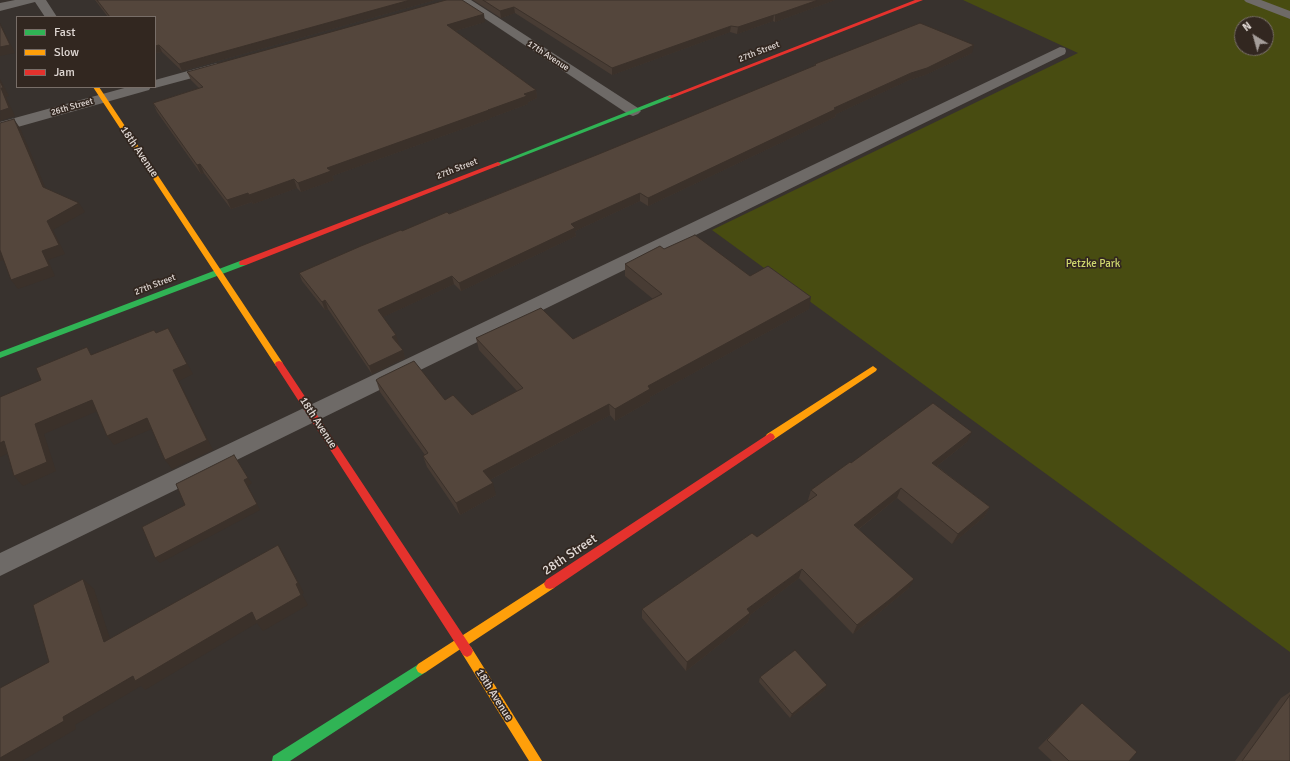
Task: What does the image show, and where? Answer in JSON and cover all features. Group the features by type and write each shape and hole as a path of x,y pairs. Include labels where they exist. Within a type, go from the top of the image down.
{"street":[{"path":"0,7 31,0"},
{"path":"40,0 50,16"},
{"name":"17th Avenue","path":"463,0 633,111"},
{"name":"27th Street","path":"0,355 219,272 920,0"},
{"path":"156,84 232,62"},
{"name":"26th Street","path":"0,127 100,93 137,88"},
{"name":"18th Avenue","path":"100,93 462,643 536,761"},
{"name":"28th Street","path":"278,761 462,643 873,369"}],"lane":[{"path":"1250,0 1290,15"},
{"path":"0,565 1060,51"}],"green space":[{"name":"Petzke Park","path":"963,0 1290,0 1290,652 712,230 1078,53"}],"building":[{"path":"97,0 410,0 179,64 159,45 156,46 156,16 109,16"},
{"path":"446,0 462,0 484,14 447,25 536,90 524,94 527,96 327,168 331,171 298,183 294,179 249,195 248,193 227,200 200,164 197,165 153,103 203,87 187,72"},
{"path":"483,0 818,0 738,27 731,26 612,68 514,7 500,11"},
{"path":"920,23 974,45 927,68 911,73 834,108 836,109 648,198 640,193 571,224 575,228 459,283 452,276 378,310 396,335 392,337 403,350 369,366 325,300 322,302 299,273 361,246 447,212 449,214 816,65 815,64"},
{"path":"0,24 10,45 0,47"},
{"path":"0,81 3,88 1,88 9,108 0,111"},
{"path":"14,119 43,187 79,203 47,221 59,245 42,251 49,266 11,280 0,250 0,123"},
{"path":"695,235 750,276 768,266 811,297 648,386 650,389 615,409 609,404 483,471 493,483 456,503 423,456 428,453 376,380 414,361 445,400 453,395 472,415 523,388 476,338 541,308 573,339 662,294 625,264 660,246 664,249"},
{"path":"168,328 187,364 173,370 207,440 165,460 147,418 107,436 92,400 35,424 47,462 14,476 4,441 0,443 0,397 41,380 36,368 87,347 91,355 154,330 156,333"},
{"path":"933,403 972,432 932,463 990,507 958,534 901,488 854,525 914,579 889,600 857,625 802,569 747,609 750,613 687,662 642,609 752,533 757,537 817,495 811,490 850,462 851,463"},
{"path":"234,455 248,478 244,480 257,504 155,558 142,527 185,505 176,484"},
{"path":"278,545 298,583 296,584 301,595 256,621 252,612 135,681 133,676 63,717 64,721 0,758 0,688 49,662 33,605 83,579 104,642"},
{"path":"795,650 827,685 792,714 760,677"},
{"path":"1290,695 1290,761 1242,761"},
{"path":"1082,703 1137,752 1129,761 1069,761 1047,740"}],"traffic: fast":[{"path":"498,164 670,97"},
{"path":"0,355 243,263"},
{"path":"278,761 422,668"}],"traffic: slow":[{"path":"97,88 279,364"},
{"path":"770,437 873,369"},
{"path":"422,668 550,584"},
{"path":"467,651 536,761"}],"traffic: jam":[{"path":"670,97 920,0"},
{"path":"243,263 498,164"},
{"path":"279,364 467,651"},
{"path":"550,584 770,437"}]}
